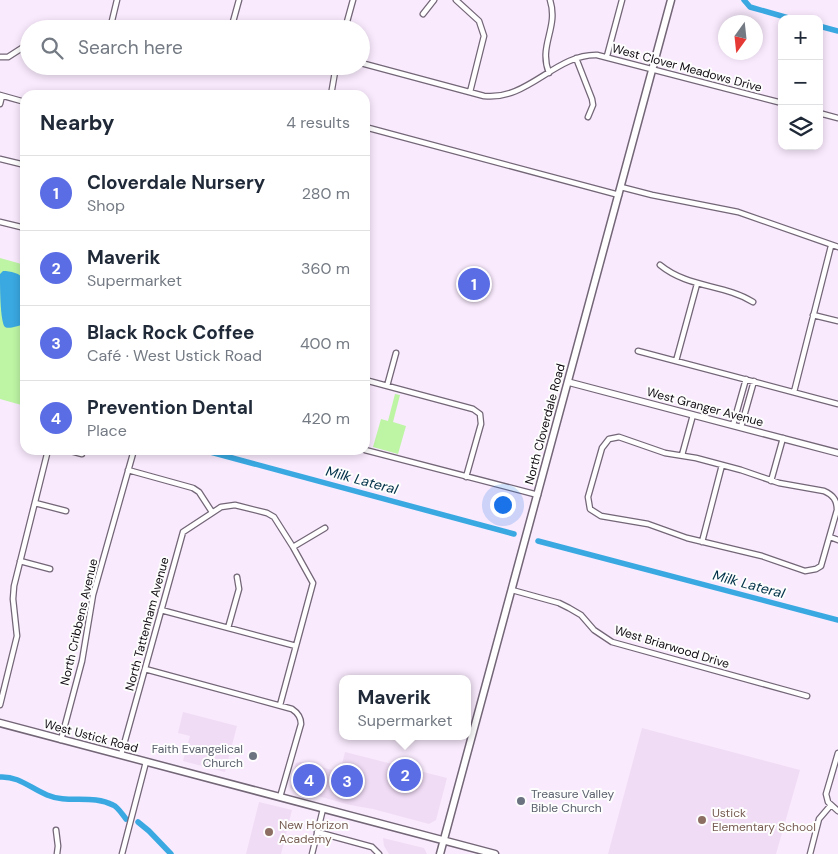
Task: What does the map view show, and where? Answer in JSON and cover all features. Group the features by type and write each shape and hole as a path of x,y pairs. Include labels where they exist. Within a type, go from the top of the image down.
{"main road":[{"name":"North Cloverdale Road","path":"440,854 671,0"},
{"name":"West Ustick Road","path":"0,724 495,854"}],"street":[{"path":"112,20 117,0"},
{"path":"233,20 239,0"},
{"path":"347,20 353,0"},
{"path":"423,14 434,0"},
{"path":"456,0 479,20 484,36 470,92"},
{"path":"549,73 545,56 554,10 550,0"},
{"path":"607,56 622,0"},
{"path":"0,57 8,57 20,49"},
{"name":"West Clover Meadows Drive","path":"370,65 490,96 507,95 520,90 576,58 591,55 607,56 778,102"},
{"path":"576,58 592,99 593,105 588,117"},
{"path":"332,90 334,75"},
{"path":"0,104 1,95 20,101"},
{"path":"823,114 838,118"},
{"path":"370,128 619,194"},
{"path":"0,159 20,164"},
{"path":"621,187 738,212 838,247"},
{"path":"0,222 20,227"},
{"path":"794,392 831,246"},
{"path":"660,265 671,274 697,284 740,295 753,302"},
{"path":"676,361 697,284"},
{"path":"813,315 838,322"},
{"path":"638,351 838,404"},
{"path":"387,386 396,353"},
{"path":"733,425 746,379"},
{"path":"370,381 473,408 480,414 481,424 466,477"},
{"path":"741,427 754,381"},
{"name":"West Granger Avenue","path":"568,382 838,453"},
{"path":"682,456 693,415"},
{"path":"619,437 665,453 682,456 741,470 771,481 824,491 834,498 837,510 824,561 816,570 805,571 762,556 702,542 639,521 601,516 590,509 588,497 602,448 609,440 619,437"},
{"path":"771,481 783,438"},
{"path":"370,451 538,495"},
{"path":"0,705 17,642 17,623 13,593 47,455"},
{"name":"North Cribbens Avenue","path":"61,740 82,661 93,595 132,455"},
{"path":"702,542 722,465"},
{"path":"128,470 193,488 199,492 212,512"},
{"path":"35,503 66,511"},
{"name":"North Tattenham Avenue","path":"122,755 184,532 221,507 235,505 267,513 274,517 313,584 280,705"},
{"path":"293,547 325,528"},
{"path":"830,538 838,540"},
{"path":"20,561 50,569"},
{"path":"228,628 239,589 237,577"},
{"name":"West Briarwood Drive","path":"512,590 559,603 569,608 581,615 594,630 612,642 806,696"},
{"path":"161,610 296,646"},
{"path":"145,669 280,705 297,713 301,718 301,724 280,797"},
{"path":"838,753 826,799 838,811"},
{"path":"122,854 146,762"},
{"path":"810,854 819,819 831,806"},
{"path":"312,854 323,809"},
{"path":"56,830 57,854"},
{"path":"318,832 372,847 379,854"}],"shaded area":[{"path":"183,712 237,726 225,772 183,761 190,736 178,733"},
{"name":"Ustick Elementary School","path":"642,728 800,770 776,854 608,854"},
{"path":"345,752 447,778 436,820 429,824 290,788 296,763 301,762 340,772"},
{"name":"New Horizon Academy","path":"259,802 292,810 281,854 246,854"},
{"path":"383,838 424,848 427,854 389,854 384,846"}],"green space":[{"path":"0,258 20,264 20,405 0,399"},
{"path":"395,394 400,395 393,422 406,426 398,454 373,447 381,419 388,421"}],"water":[{"path":"3,271 20,276 20,325 7,328 3,324 0,274"}],"waterway":[{"path":"744,0 750,7 778,15"},
{"path":"823,27 838,31"},
{"name":"Milk Lateral","path":"222,455 514,534"},
{"name":"Milk Lateral","path":"538,541 838,620"},
{"path":"0,777 19,780 55,798 88,799 105,802 117,807 126,819"},
{"path":"138,822 171,854"}],"place":[{"name":"Cloverdale Nursery","path":"474,284"},
{"name":"Faith Evangelical Church","path":"253,756"},
{"name":"Maverik","path":"405,775"},
{"name":"Prevention Dental","path":"309,780"},
{"name":"Black Rock Coffee","path":"347,781"},
{"name":"Treasure Valley Bible Church","path":"521,801"},
{"name":"Ustick Elementary School","path":"702,820"},
{"name":"New Horizon Academy","path":"269,832"}]}
